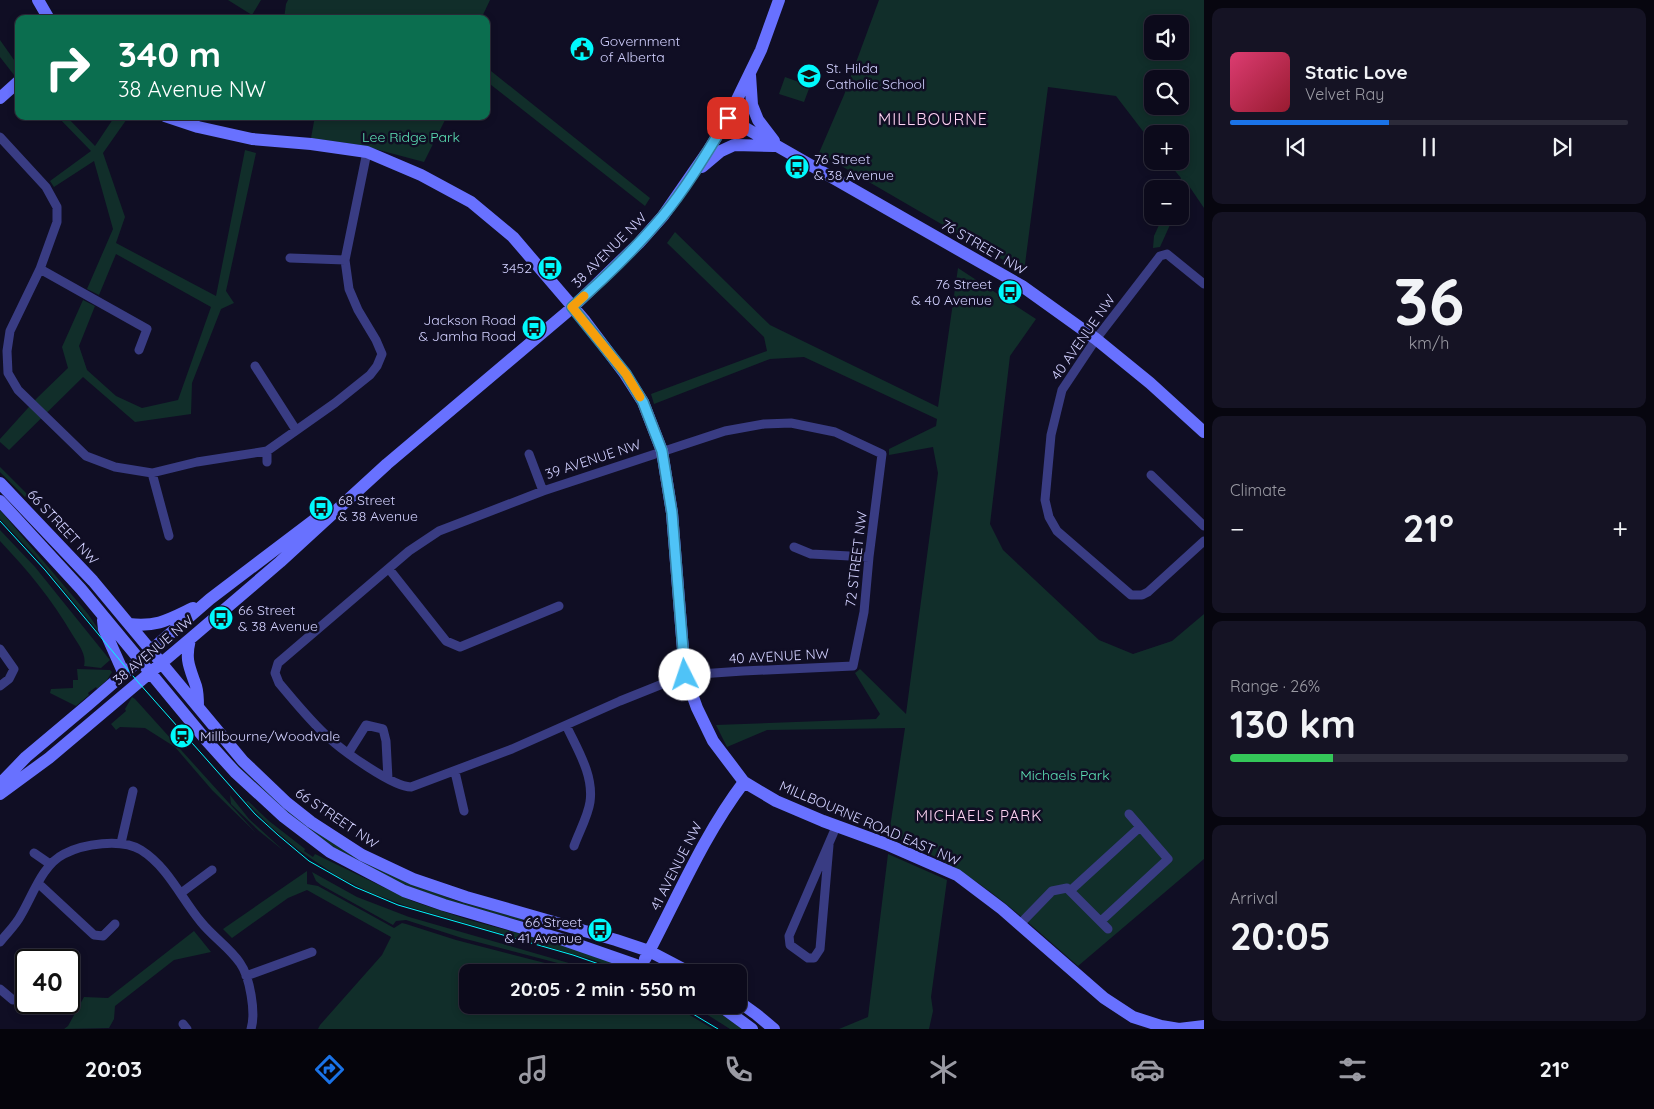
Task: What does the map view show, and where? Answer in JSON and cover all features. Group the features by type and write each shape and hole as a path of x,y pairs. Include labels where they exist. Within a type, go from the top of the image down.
{"street":[{"path":"38,0 47,15"},
{"name":"38 AVENUE NW","path":"0,794 48,758 280,562 388,464 572,307 650,231 694,172 728,118 761,50 779,0"},
{"path":"750,73 752,106 758,120 777,146"},
{"path":"0,98 15,85"},
{"name":"76 STREET NW","path":"728,118 1022,286 1096,340 1150,383 1204,432"},
{"name":"MILLBOURNE ROAD EAST NW","path":"177,120 198,127 252,138 367,152 421,175 471,202 524,248 626,374 643,402 662,451 672,513 685,675 697,708 714,741 744,782 776,800 836,827 886,844 957,875 1020,924 1104,998 1133,1017 1161,1026 1179,1029 1204,1026"},
{"path":"0,138 46,187 57,207 57,222 40,268 10,331 7,351 8,373 18,390 86,456 115,467 152,473 197,462 267,451 336,403 370,375 377,366 382,354 349,289 345,260 367,152"},
{"path":"694,172 734,145 777,146"},
{"name":"40 AVENUE NW","path":"1204,284 1167,254 1160,256 1096,340 1062,390 1050,435 1045,500 1048,517 1057,531 1126,592 1137,596 1148,592 1204,541"},
{"path":"290,258 345,260"},
{"path":"40,268 147,329 139,350"},
{"path":"255,366 296,430"},
{"name":"39 AVENUE NW","path":"348,752 329,738 279,684 275,673 278,663 409,551 439,531 543,490 725,431 764,424 791,423 835,432 882,454"},
{"path":"267,451 267,462"},
{"name":"39 AVENUE NW","path":"529,454 543,490"},
{"name":"72 STREET NW","path":"853,666 864,612 882,454"},
{"name":"38 AVENUE NW","path":"0,784 26,757 210,599 388,464"},
{"path":"152,473 169,536"},
{"path":"1151,475 1204,526"},
{"name":"66 STREET NW","path":"0,483 93,581 243,761 287,803 311,822 362,855 413,879 649,951 674,964"},
{"name":"66 STREET NW","path":"0,501 81,589 235,772 284,817 330,852 404,891 444,906 556,938 635,964"},
{"path":"794,547 811,554 869,557"},
{"path":"389,569 446,641 460,647 559,606"},
{"path":"129,624 149,626 159,623 210,599"},
{"path":"102,616 104,629 124,674"},
{"path":"190,639 187,658 189,671 196,688 198,708"},
{"path":"0,649 14,669 9,679 0,686"},
{"name":"40 AVENUE NW","path":"388,779 406,787 416,787 685,675 853,666"},
{"path":"366,724 383,729 386,741 388,779 348,752 366,724"},
{"path":"566,725 586,769 590,784 590,803 574,846"},
{"path":"455,772 464,811"},
{"name":"41 AVENUE NW","path":"642,964 708,835 744,782"},
{"path":"121,844 134,791"},
{"path":"1101,920 1168,859 1129,814"},
{"path":"829,845 820,950 814,958 808,958 790,945 789,936 836,827"},
{"path":"1071,890 1140,827"},
{"path":"0,942 20,918 50,864 64,854 83,847 105,843 121,844 140,849 161,865 202,923 240,963 246,976 254,1020 251,1029"},
{"path":"34,853 50,864"},
{"path":"181,894 212,870"},
{"path":"39,884 94,935 103,936 115,924"},
{"path":"1020,924 1052,891 1067,888 1108,929"},
{"path":"246,976 312,952"},
{"path":"0,989 13,1000"},
{"path":"747,1008 774,1029"},
{"path":"731,1014 752,1029"}],"green space":[{"path":"228,0 261,0 252,15"},
{"path":"288,0 490,0 483,15 285,15"},
{"path":"879,0 1204,0 1204,208 1189,186 1189,180 1180,180 1181,178 1174,170 1189,170 1189,125 1144,125 1144,133 1116,96 1048,87 1024,272 819,153 844,95"},
{"path":"0,40 15,61 14,75 0,57"},
{"path":"490,70 650,198 645,206 490,84"},
{"path":"785,77 810,86 804,102 779,94"},
{"path":"61,120 70,120 95,146 112,120 126,120 103,153 125,217 116,243 216,296 245,150 256,153 226,291 234,303 221,309 192,383 191,414 135,422 83,377 9,450 0,442 0,439 37,398 68,368 62,347 83,300 95,306 79,346 87,370 116,396 142,408 178,400 211,307 116,254 99,295 87,289 113,229 94,161 54,187 50,181 91,151"},
{"name":"Lee Ridge Park","path":"314,120 445,120 424,162 360,145 311,138"},
{"path":"1159,225 1170,225 1160,247 1153,248 1154,236"},
{"name":"Michaels Park","path":"675,232 770,325 938,407 958,268 1036,319 1010,356 990,524 1003,550 1099,640 1133,654 1172,641 1204,614 1204,859 1078,966 993,893 935,857 889,834 905,728 767,730 727,747 716,725 876,719 880,714 855,673 860,669 906,714 938,473 933,447 889,455 889,449 936,426 937,419 804,357 770,359 654,404 651,394 767,351 764,337 667,243"},
{"path":"0,467 28,495 25,497 0,472"},
{"path":"0,510 88,614 107,642 37,558 0,519"},
{"path":"0,530 35,567 110,660 101,668 84,666 84,657 79,645 48,597 0,541"},
{"path":"77,669 110,670 112,672 107,680 97,689 96,687 88,693 89,695 76,706 50,693 51,689 73,688 73,680 78,680"},
{"path":"132,697 256,833 212,790 175,747 145,728 120,727 116,730 111,724 126,711 125,709"},
{"path":"234,762 260,786 400,879 457,901 523,919 522,921 447,901 398,882 335,848 301,825"},
{"path":"230,795 249,819 284,851 259,831 231,804"},
{"path":"248,801 313,857 315,854 412,901 469,920 584,951 622,964 604,964 406,906 369,892 337,876 300,851 271,827 246,802"},
{"path":"888,854 947,880 931,997 933,1011 929,1029 839,1029 868,1017"},
{"path":"307,871 307,884 318,886 394,928 402,923 456,940 549,964 459,964 459,1014 688,1014 713,1029 318,1029 382,955 391,937 307,890 288,898 232,938 223,929"},
{"path":"312,872 357,897 409,917 572,964 561,964 462,938 406,920 396,921 393,925 316,881"},
{"path":"194,931 211,952 174,960 115,1006 114,1019 109,1028 64,1029 68,1026 75,1014 80,1014 80,1004 84,997 108,998"},
{"path":"706,1014 721,1014 743,1029 730,1029"}],"tram line":[{"path":"0,521 45,570 138,682 255,814 309,861 355,887 398,905 599,964"},
{"path":"693,1014 718,1029"}],"slow traffic":[{"path":"584,296 572,307 626,374 640,397"}],"place":[{"name":"Government of Alberta","path":"582,49"},
{"name":"St. Hilda Catholic School","path":"809,76"},
{"name":"76 Street & 38 Avenue","path":"797,167"},
{"name":"3452","path":"550,268"},
{"name":"76 Street & 40 Avenue","path":"1010,292"},
{"name":"Jackson Road & Jamha Road","path":"534,328"},
{"name":"68 Street & 38 Avenue","path":"321,508"},
{"name":"66 Street & 38 Avenue","path":"221,618"},
{"name":"Millbourne/Woodvale","path":"182,736"},
{"name":"66 Street & 41 Avenue","path":"600,930"}],"district":[{"name":"MILLBOURNE","path":"933,119"},
{"name":"MICHAELS PARK","path":"979,816"}],"route":[{"path":"685,675 672,513 662,451 643,402 626,374 572,307 663,216 708,151 728,118"}]}
